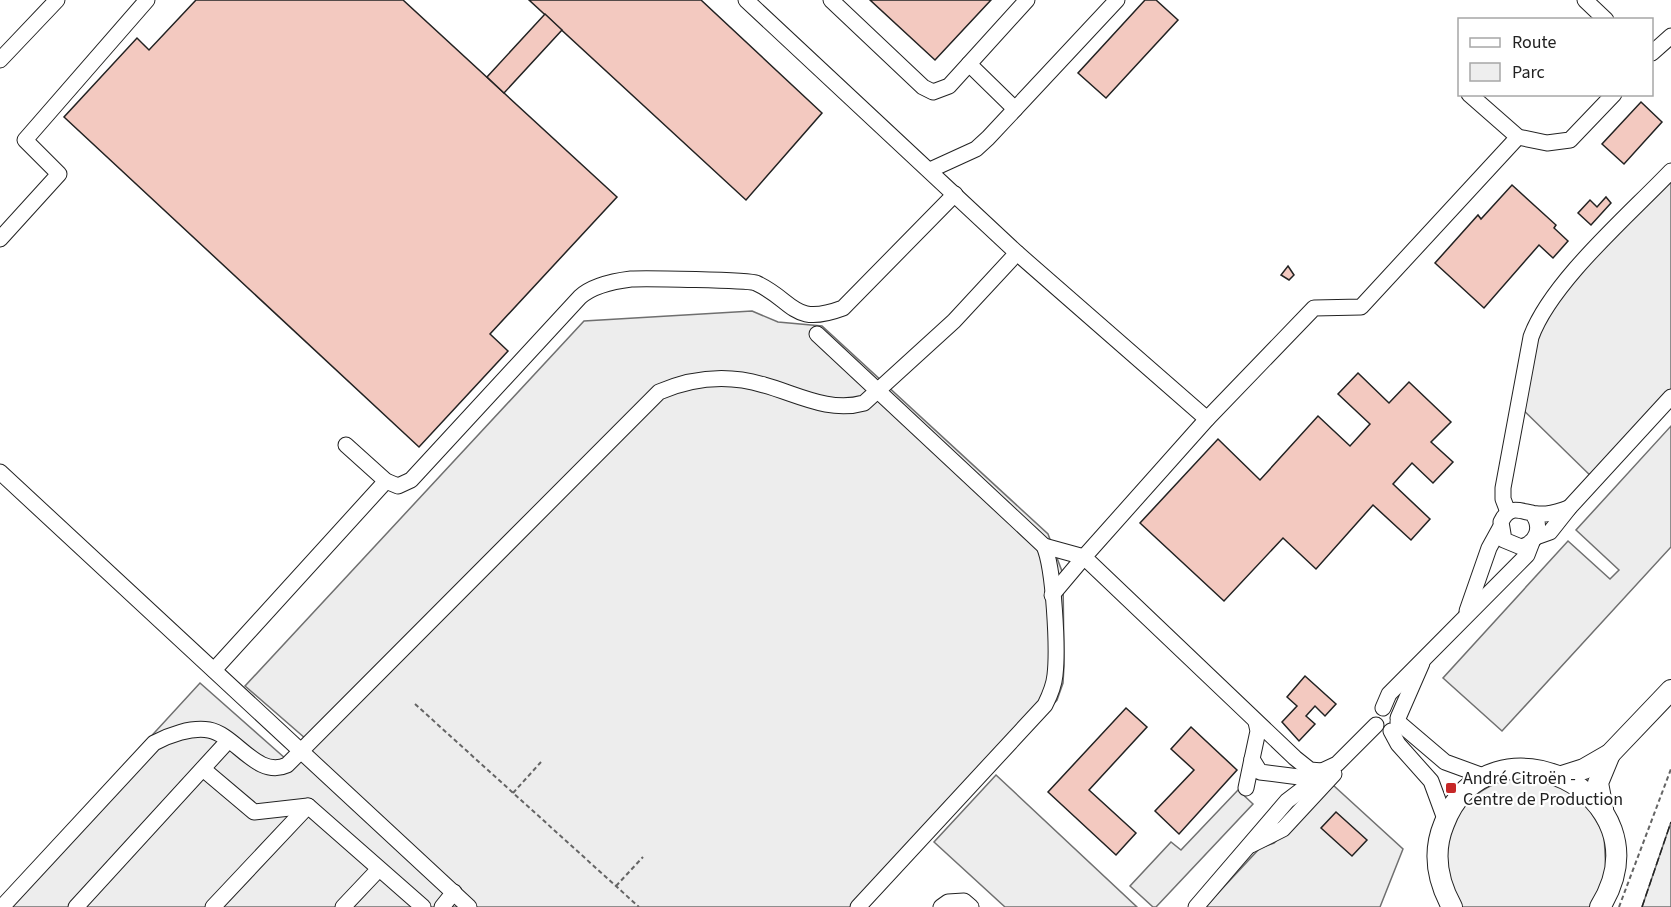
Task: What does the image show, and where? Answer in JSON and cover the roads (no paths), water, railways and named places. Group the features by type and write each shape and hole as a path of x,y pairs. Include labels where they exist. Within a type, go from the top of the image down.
{"main road":[{"path":"1562,776 1584,769 1610,754 1671,690"},
{"path":"1600,907 1608,894 1615,867 1614,840 1604,814 1598,783 1610,754"},
{"path":"1445,902 1437,856 1445,819 1467,790 1486,777 1516,768 1532,768 1562,776 1587,791 1604,814"}],"lane":[{"path":"0,60 57,0"},
{"path":"0,239 59,174 26,140 147,0"},
{"path":"746,0 1017,253 1207,419"},
{"path":"831,0 923,87 933,92 949,86 1027,0"},
{"path":"930,170 976,149 1117,0"},
{"path":"1585,0 1604,18"},
{"path":"1653,52 1671,36"},
{"path":"969,64 1015,109"},
{"path":"1471,96 1518,137 1540,143 1570,140 1612,96"},
{"path":"1052,595 1207,419 1314,308 1361,307 1518,137"},
{"path":"1508,512 1503,499 1503,488 1531,337 1539,316 1566,280 1671,171"},
{"path":"346,445 386,481 398,486 411,480 580,297 592,288 632,279 755,282 802,313 826,314 843,308 955,194"},
{"path":"2,907 154,743 177,734 200,730 218,733 272,769 287,765 659,392 694,380 737,378 801,398 850,407 864,403 954,321 1017,253"},
{"path":"817,334 1044,546 1050,558 1055,672 1052,692 1045,705 858,907"},
{"path":"1500,528 1504,540 1521,547 1550,532 1671,396"},
{"path":"0,472 470,907"},
{"path":"214,670 386,481"},
{"path":"1466,614 1503,516 1520,508 1532,513 1552,514 1569,508"},
{"path":"1422,663 1396,724 1384,732 1376,725 1375,717 1383,708 1389,694 1527,555 1538,524 1532,513"},
{"path":"1044,546 1084,557 1256,722 1310,770 1330,767"},
{"path":"1383,708 1394,711 1398,744 1431,781 1445,819"},
{"path":"1256,722 1258,731 1252,759 1260,772 1307,778 1330,767 1376,725"},
{"path":"1396,724 1445,762 1486,777"},
{"path":"76,907 228,741"},
{"path":"1196,907 1251,845 1283,829 1333,777 1330,767"},
{"path":"203,769 254,812 308,806 378,870 423,907"},
{"path":"213,907 308,806"},
{"path":"343,907 378,870"},
{"path":"442,907 454,892"},
{"path":"941,907 948,902 964,901 971,907"}],"place":[{"name":"André Citroën - Centre de Production","path":"1451,788"}]}
